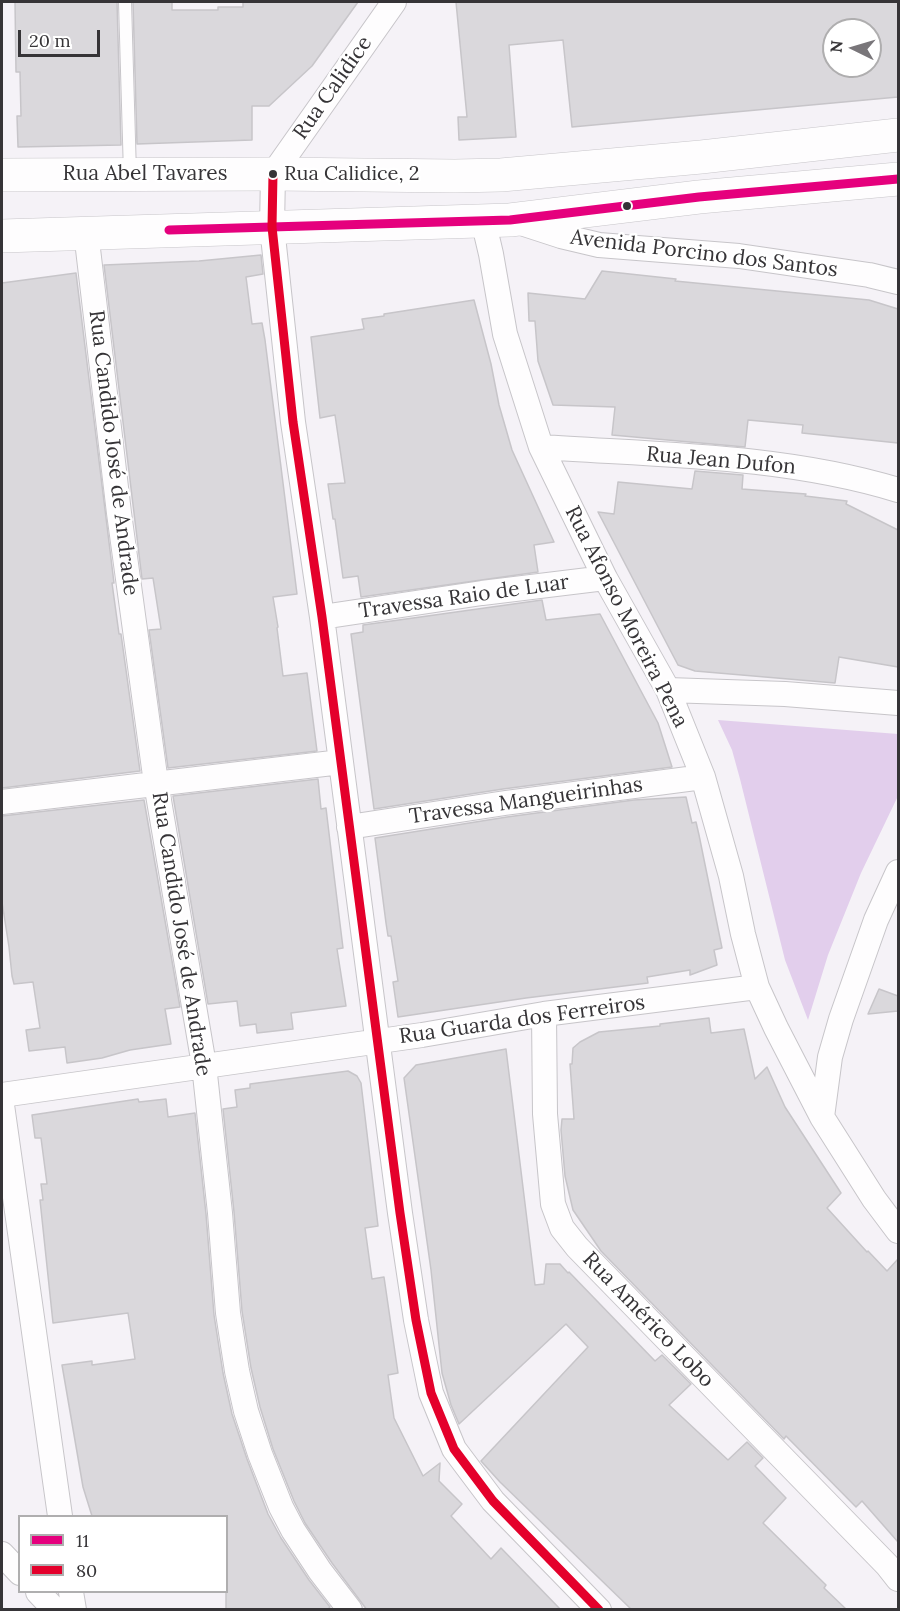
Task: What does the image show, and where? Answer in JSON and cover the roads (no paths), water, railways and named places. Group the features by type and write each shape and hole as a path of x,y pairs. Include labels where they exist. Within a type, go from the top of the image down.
{"main road":[{"name":"Rua Abel Tavares","path":"2,175 501,175 689,158 898,135"},
{"path":"2,236 497,220 699,197 898,179"}],"street":[{"name":"Rua Calidice","path":"273,174 394,2"},
{"path":"273,174 272,227 293,422 322,617 416,1320 431,1393 454,1449 493,1501 599,1610"},
{"name":"Avenida Porcino dos Santos","path":"497,220 599,245 739,256 869,275 898,282"},
{"name":"Rua Afonso Moreira Pena","path":"497,220 491,254 505,334 541,447 605,578 668,690 703,777 757,987 822,1117 874,1199 898,1231"},
{"name":"Rua Candido José de Andrade","path":"86,232 119,513 156,783 204,1065 228,1313 237,1371 246,1411 281,1508 320,1571 350,1610"},
{"name":"Rua Jean Dufon","path":"541,447 745,461 867,480 898,490"},
{"name":"Travessa Raio de Luar","path":"322,617 482,593 605,578"},
{"path":"668,690 785,694 898,704"},
{"path":"2,802 341,762"},
{"name":"Travessa Mangueirinhas","path":"349,827 505,803 703,777"},
{"path":"822,1117 830,1057 841,1019 876,920 898,872"},
{"name":"Rua Guarda dos Ferreiros","path":"2,1095 377,1041 544,1014 757,987"},
{"name":"Rua Américo Lobo","path":"544,1014 545,1114 553,1204 562,1228 577,1247 893,1572"},
{"path":"2,1105 60,1515"},
{"path":"2,1554 18,1571"},
{"path":"39,1593 55,1610"},
{"path":"71,1593 74,1610"}],"lane":[{"path":"125,2 130,174"}],"place":[{"name":"Rua Calidice, 2","path":"273,174"}]}
